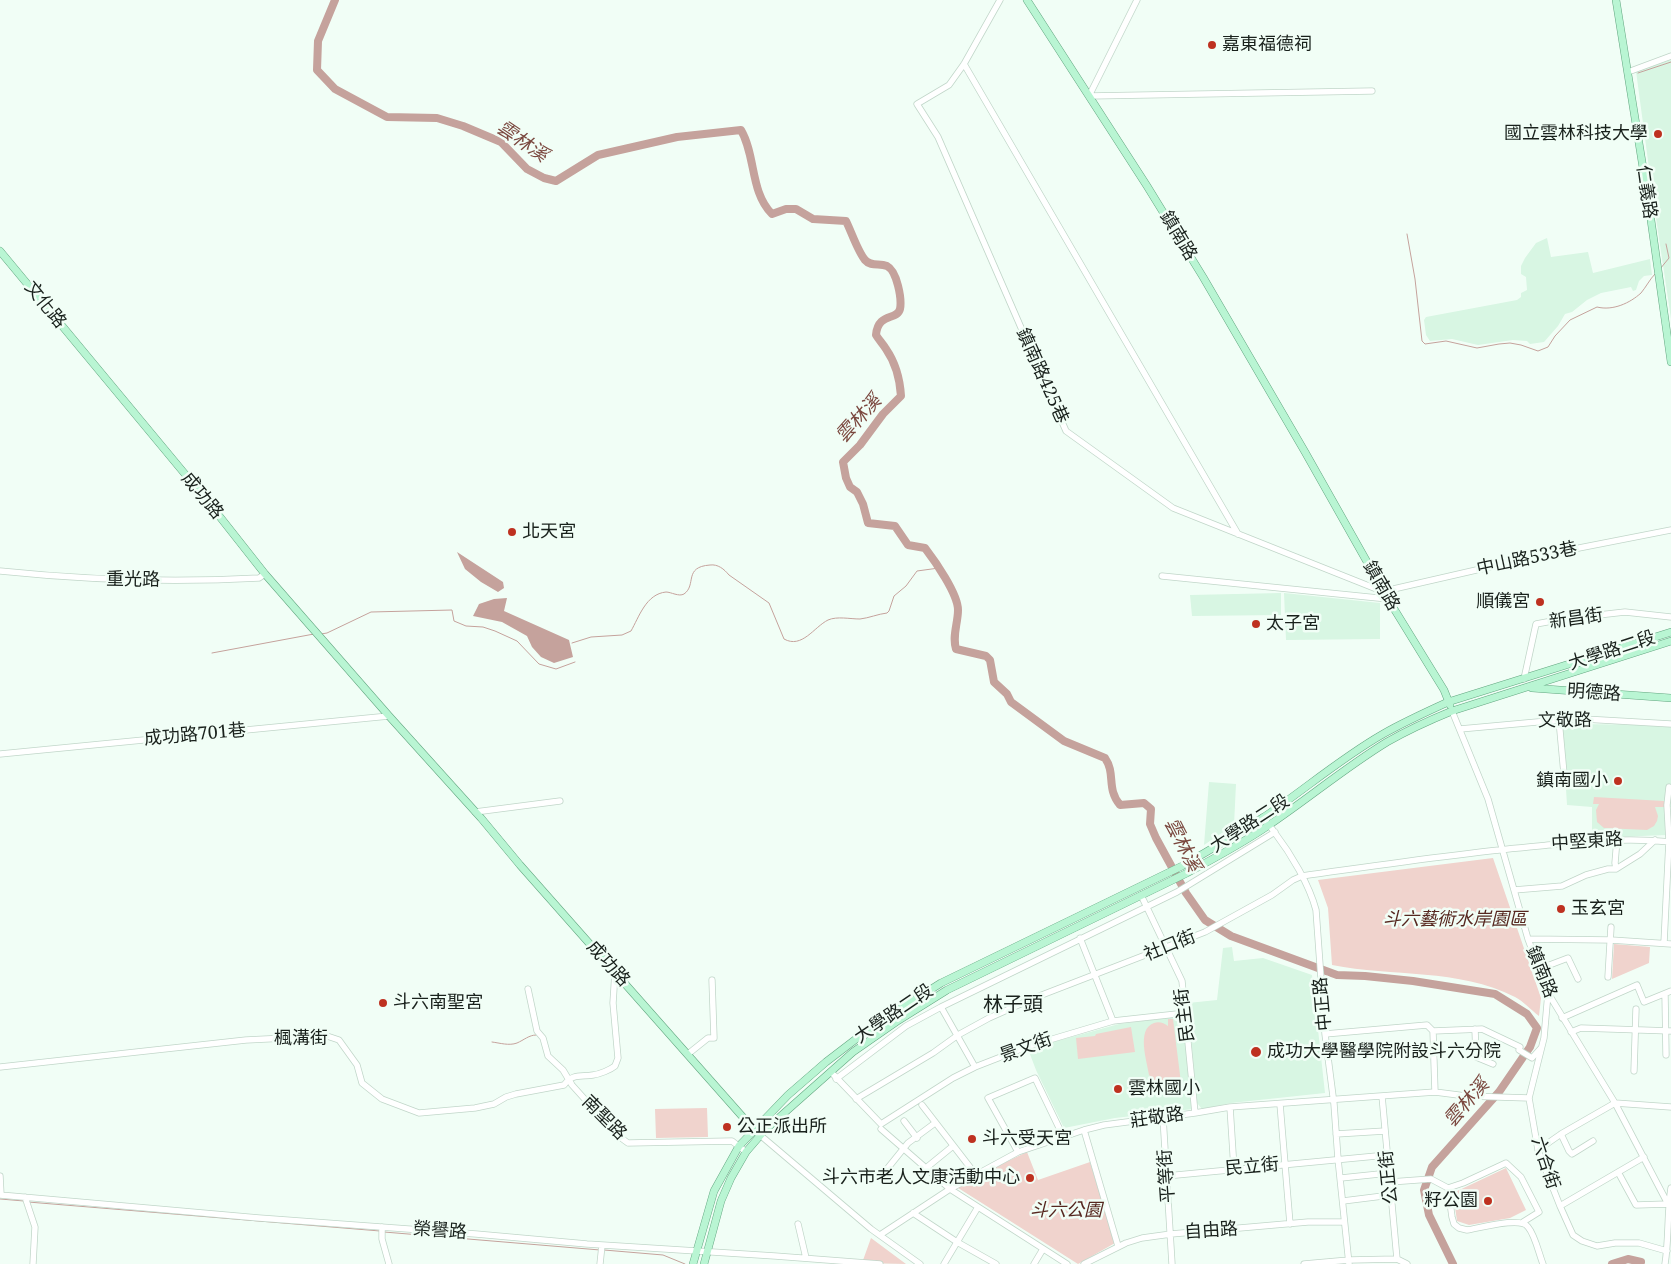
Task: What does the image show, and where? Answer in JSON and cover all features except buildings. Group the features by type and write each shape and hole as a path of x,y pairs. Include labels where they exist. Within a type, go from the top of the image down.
{"main road":[{"name":"鎮南路","path":"1027,0 1147,186 1203,277 1386,596 1434,674 1452,711"},
{"name":"仁義路","path":"1616,0 1648,199 1671,362"},
{"name":"文化路","path":"0,251 88,359"},
{"name":"成功路","path":"88,359 265,574 757,1133"},
{"name":"大學路二段","path":"757,1133 788,1095 826,1062 873,1026 912,1001 941,983 1168,873 1221,844 1264,817 1342,760 1382,734 1448,702 1671,632"},
{"name":"大學路二段","path":"757,1133 854,1052 947,990 1187,873 1268,826 1386,743 1452,711 1671,641"},
{"path":"1524,679 1526,688"},
{"name":"明德路","path":"1526,688 1671,698"},
{"path":"1382,734 1386,743"},
{"path":"1090,910 1094,918"},
{"path":"912,1001 918,1008"},
{"path":"693,1264 714,1191 739,1146 757,1133"},
{"path":"704,1264 721,1201 731,1178 757,1133"}],"street":[{"path":"1000,0 964,64 1238,534"},
{"path":"1138,0 1089,96 1372,91"},
{"path":"1628,72 1671,56"},
{"name":"鎮南路425巷","path":"964,64 949,85 917,104 938,137 1066,431 1173,508 1386,596"},
{"name":"中山路533巷","path":"1386,596 1389,590 1444,577 1533,557 1671,530"},
{"name":"重光路","path":"0,571 78,578 156,581 259,578 265,574"},
{"path":"1162,576 1386,596"},
{"name":"新昌街","path":"1524,679 1536,624 1625,612 1671,617"},
{"name":"鎮南路","path":"1452,711 1488,799 1528,939 1548,993 1615,1103 1668,1204"},
{"name":"成功路701巷","path":"0,754 389,716"},
{"name":"文敬路","path":"1460,729 1584,719 1671,724"},
{"path":"1559,720 1565,785"},
{"path":"1664,943 1670,842 1667,805 1669,787"},
{"path":"475,812 560,801"},
{"name":"中正路","path":"1264,817 1268,826 1275,832 1302,876 1312,895 1316,910 1325,1034 1334,1099 1338,1159 1349,1262"},
{"name":"大學路二段","path":"836,1079 906,1026 1080,938 1177,892 1275,832"},
{"path":"1616,869 1618,839"},
{"name":"中堅東路","path":"1502,849 1618,839 1670,842"},
{"path":"1514,890 1562,886 1594,873 1616,869 1640,854 1655,840"},
{"name":"社口街","path":"856,1099 933,1053 958,1035 989,1018 1034,998 1204,932 1272,896 1293,880 1302,876 1502,849"},
{"name":"民主街","path":"1141,895 1182,981 1195,1113"},
{"path":"1608,977 1611,927"},
{"path":"1080,938 1113,1021"},
{"path":"1528,939 1611,940 1671,944"},
{"path":"1539,969 1568,958 1578,979"},
{"name":"楓溝街","path":"0,1067 246,1040 327,1036 339,1040 356,1065 362,1083 382,1100 419,1113 445,1112 485,1106 511,1096 564,1085 568,1080 580,1075 593,1075 615,1066 618,1058 613,1003 614,972"},
{"path":"688,1054 708,1038 714,1038 712,980"},
{"path":"1562,1018 1637,985 1644,1002 1668,992 1666,1055"},
{"name":"南聖路","path":"528,989 537,1031 543,1038 548,1056 563,1070 568,1080 617,1136 628,1143 732,1141 746,1152"},
{"name":"六合街","path":"1548,993 1544,1038 1529,1098 1538,1150 1573,1235 1582,1241 1597,1246 1626,1242 1639,1243 1667,1251"},
{"path":"941,1007 975,1068"},
{"path":"1634,1071 1636,1009"},
{"name":"景文街","path":"881,1127 953,1078 1029,1046 1113,1021 1186,1013"},
{"path":"1325,1034 1427,1025 1434,1032 1435,1092"},
{"path":"1571,1032 1581,1028 1668,1030"},
{"path":"1475,1029 1476,1057 1493,1064"},
{"path":"1434,1032 1482,1030 1520,1047 1519,1050 1532,1058 1541,1048"},
{"path":"831,1072 903,1149 950,1189 1067,1264"},
{"path":"1018,1152 988,1098 1035,1078 1063,1136"},
{"name":"莊敬路","path":"880,1235 950,1189 1018,1152 1063,1136 1104,1125 1230,1107 1435,1092 1466,1096 1529,1098"},
{"name":"公正街","path":"1382,1096 1397,1259"},
{"path":"1538,1150 1561,1134 1615,1103 1671,1107"},
{"path":"1280,1104 1290,1224"},
{"path":"922,1105 976,1175"},
{"path":"1230,1107 1234,1169"},
{"name":"平等街","path":"1163,1117 1172,1264"},
{"path":"904,1121 917,1138"},
{"path":"887,1169 903,1149 935,1123"},
{"path":"1084,1130 1118,1246"},
{"path":"1336,1134 1385,1130"},
{"name":"成功路","path":"757,1133 880,1235 919,1264"},
{"path":"1561,1134 1572,1154 1592,1142"},
{"path":"926,1168 953,1146"},
{"name":"民立街","path":"1166,1176 1387,1155"},
{"path":"1560,1206 1644,1157"},
{"path":"1390,1182 1431,1179 1448,1188 1506,1163 1521,1177 1539,1212 1523,1222 1467,1230 1459,1228 1454,1224 1452,1217 1448,1188"},
{"path":"1618,1172 1636,1205 1668,1204"},
{"path":"1341,1178 1389,1173"},
{"path":"0,1176 1,1195"},
{"path":"1665,1264 1668,1204 1671,1188"},
{"name":"榮譽路","path":"1,1195 259,1218 880,1264"},
{"path":"1343,1201 1391,1195"},
{"path":"25,1197 35,1227 33,1264"},
{"path":"944,1264 978,1207"},
{"path":"913,1213 957,1242 996,1264"},
{"name":"自由路","path":"1084,1264 1118,1246 1142,1238 1290,1224 1344,1222"},
{"path":"1523,1222 1529,1228 1543,1264"},
{"path":"798,1224 806,1258"},
{"path":"382,1227 382,1239 389,1264"},
{"path":"600,1264 602,1244"},
{"path":"1034,1264 1043,1249"},
{"path":"774,1264 775,1256"},
{"path":"1304,1264 1397,1259 1407,1264"}],"shaded area":[{"name":"國立雲林科技大學","path":"1671,59 1671,319 1636,71"},
{"path":"1547,238 1551,257 1588,252 1593,273 1650,259 1652,275 1644,276 1639,281 1636,290 1633,291 1631,287 1601,293 1587,300 1572,312 1565,314 1558,326 1544,342 1530,344 1527,341 1513,340 1478,345 1452,339 1430,341 1426,335 1424,320 1426,317 1517,300 1521,297 1521,293 1527,290 1526,277 1521,274 1521,266 1536,243"},
{"path":"457,552 503,582 504,588 498,592 481,582 465,569"},
{"path":"1281,593 1281,615 1192,616 1190,595"},
{"path":"1284,593 1380,603 1380,639 1286,640"},
{"path":"507,598 504,611 569,640 573,657 554,663 541,657 532,647 527,636 502,622 473,616 479,604 494,599"},
{"name":"鎮南國小","path":"1562,725 1671,725 1671,807 1665,808 1666,835 1592,838 1592,807 1567,805"},
{"path":"1209,782 1236,784 1234,825 1204,845"},
{"name":"成功大學醫學院附設斗六分院","path":"1232,947 1234,961 1263,958 1312,975 1325,1093 1231,1103 1202,1109 1197,1103 1188,1003 1217,1000 1223,948"},
{"name":"雲林國小","path":"1182,1016 1193,1109 1115,1118 1064,1128 1028,1049 1119,1024"}],"green space":[{"path":"1594,797 1664,801 1664,807 1655,807 1658,816 1657,821 1654,826 1647,830 1604,828 1597,822 1596,810 1599,804 1593,804"},
{"name":"斗六藝術水岸園區","path":"1493,858 1541,998 1539,1016 1515,997 1471,981 1332,965 1328,908 1318,880"},
{"path":"1614,944 1650,947 1649,963 1612,979"},
{"path":"1168,1019 1173,1019 1181,1083 1173,1084 1172,1078 1166,1083 1158,1083 1149,1075 1144,1046 1145,1032 1149,1026 1156,1022 1168,1026"},
{"path":"1131,1027 1135,1052 1078,1059 1076,1038 1095,1036 1096,1034"},
{"path":"707,1108 708,1137 656,1138 655,1109"},
{"name":"斗六公園","path":"1027,1152 1038,1180 1090,1162 1115,1243 1078,1264 955,1186"},
{"name":"籽公園","path":"1506,1168 1526,1210 1510,1218 1469,1225 1457,1221 1453,1193"},
{"path":"871,1238 906,1264 862,1263"}],"waterway":[{"name":"雲林溪","path":"335,0 318,41 317,70 335,89 387,117 437,118 463,126 501,142 527,169 544,178 556,181 598,155 677,137 741,130 746,140 756,185 765,205 772,214 786,209 796,209 813,219 846,221 865,260 872,264 887,266 891,269 898,286 900,309 898,313 880,323 876,335 894,365 901,396 883,414 860,445 843,462 846,478 850,487 857,492 863,504 868,523 895,526 908,545 925,548 945,578 957,603 956,649 986,656 990,660 994,682 1007,694 1011,702 1064,741 1105,758 1110,770 1113,793 1120,805 1144,803 1151,809 1150,824 1156,838 1186,893 1205,920 1231,936 1337,975 1413,981 1495,994 1527,1014 1537,1028 1530,1047 1499,1092 1432,1167 1424,1190 1429,1215 1453,1264"},
{"path":"1638,73 1671,62"},
{"path":"1407,234 1415,279 1422,341 1425,344 1446,341 1477,348 1510,343 1538,351 1548,347 1555,336 1570,320 1597,307 1615,307 1632,300 1641,293 1655,274"},
{"path":"1660,269 1669,258 1666,244"},
{"path":"572,643 591,637 622,635 631,631 644,607 653,597 666,592 684,594 690,586 693,573 702,566 716,565 721,567 729,575 769,603 784,639 790,641 797,641 808,636 828,620 839,618 860,619 887,613 894,596 906,586 917,571 939,568"},
{"path":"321,634 327,633 371,612 452,610 454,621 466,626 483,627 517,641 539,664 556,669 575,662"},
{"path":"212,653 314,634"},
{"path":"492,1042 514,1044 536,1035"},
{"path":"0,1199 24,1201"},
{"path":"28,1202 380,1231"},
{"path":"384,1232 600,1250"},
{"path":"604,1250 663,1255 685,1264"},
{"name":"雲林溪","path":"1612,1264 1628,1259 1641,1262"}],"place":[{"name":"嘉東福德祠","path":"1212,45"},
{"name":"國立雲林科技大學","path":"1658,134"},
{"name":"北天宮","path":"512,532"},
{"name":"順儀宮","path":"1540,602"},
{"name":"太子宮","path":"1256,624"},
{"name":"鎮南國小","path":"1618,781"},
{"name":"玉玄宮","path":"1561,909"},
{"name":"斗六南聖宮","path":"383,1003"},
{"name":"成功大學醫學院附設斗六分院","path":"1256,1052"},
{"name":"雲林國小","path":"1118,1089"},
{"name":"公正派出所","path":"727,1127"},
{"name":"斗六受天宮","path":"972,1139"},
{"name":"斗六市老人文康活動中心","path":"1030,1178"},
{"name":"籽公園","path":"1488,1201"}],"district":[{"name":"林子頭","path":"1013,1005"}]}
